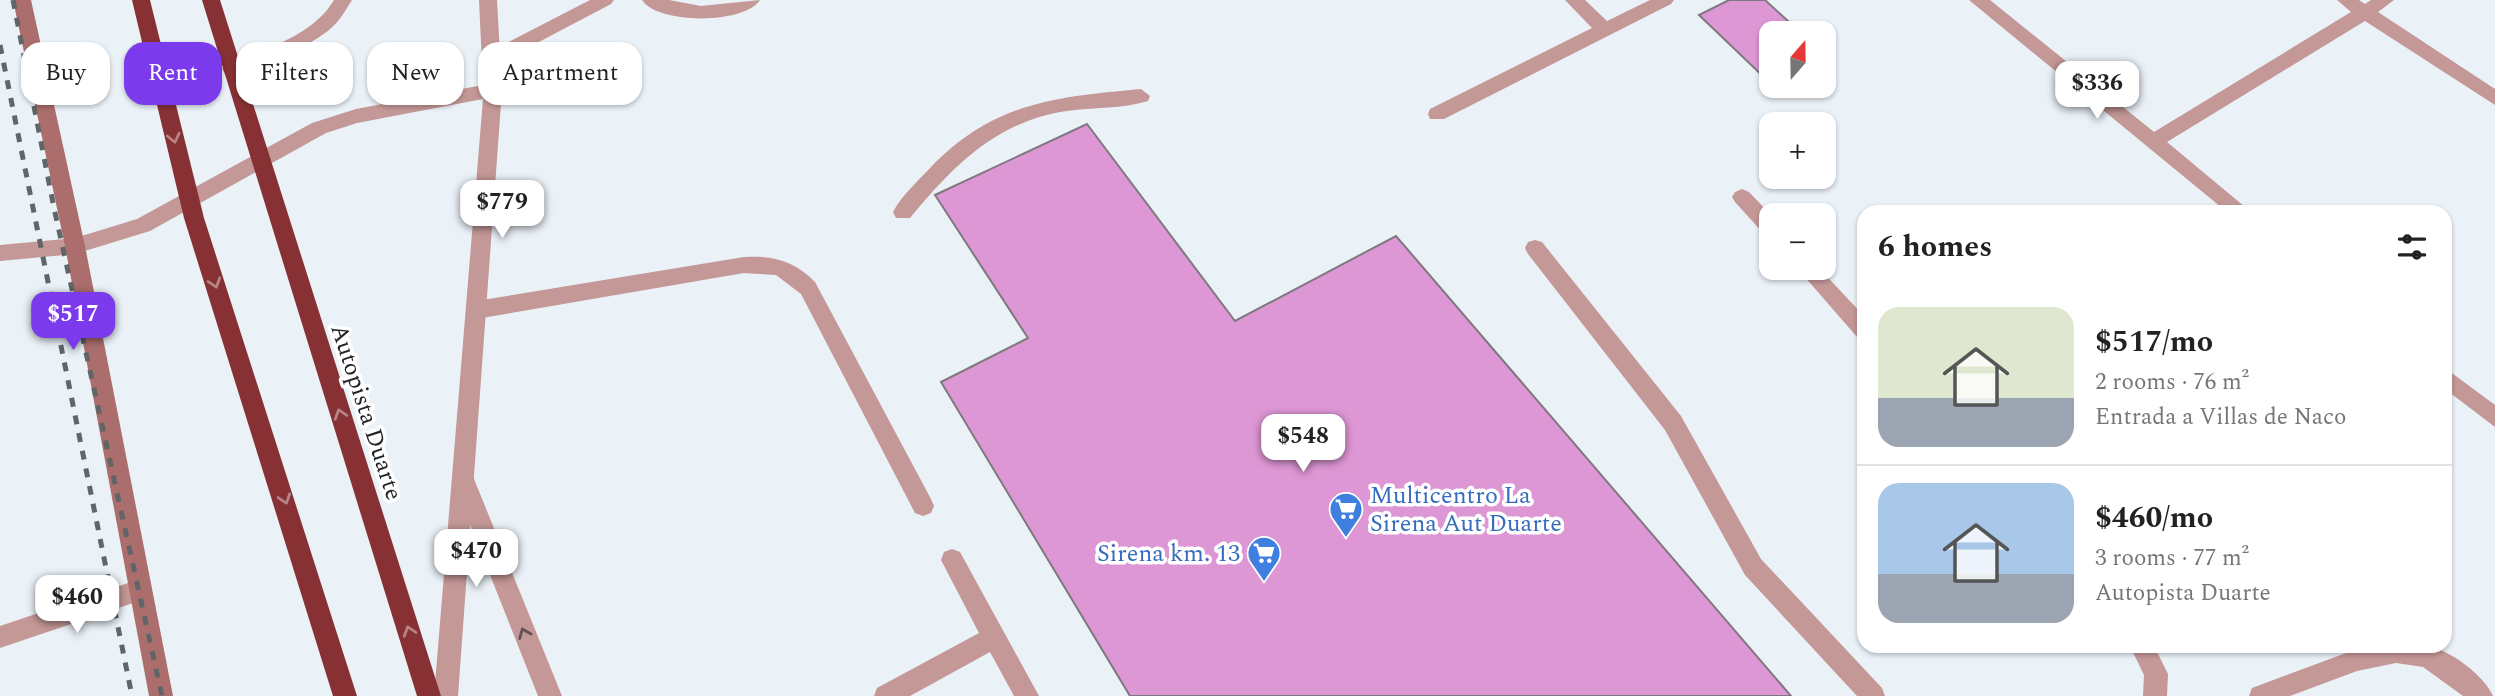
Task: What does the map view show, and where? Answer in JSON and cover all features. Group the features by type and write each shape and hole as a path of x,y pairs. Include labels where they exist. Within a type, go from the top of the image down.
{"highway":[{"path":"141,0 194,218 345,696"},
{"path":"211,0 231,69"},
{"name":"Autopista Duarte","path":"231,69 429,696"}],"street":[{"path":"22,0 75,246 161,696"},
{"path":"231,69 288,47 317,29 343,0"},
{"path":"488,0 490,42"},
{"path":"524,42 605,0"},
{"path":"650,0 673,9 705,15 751,0"},
{"path":"1574,0 1605,30"},
{"path":"1437,114 1664,0"},
{"path":"1978,0 2232,205"},
{"path":"2346,0 2495,98"},
{"path":"2154,141 2385,0"},
{"path":"0,253 75,246 143,225 319,128 395,107 478,92"},
{"path":"903,212 951,158 991,129 1029,111 1141,96"},
{"path":"446,696 491,105"},
{"path":"1742,197 1759,215"},
{"path":"1535,248 1672,423 1753,567 1873,696"},
{"path":"476,310 744,265 783,267 796,274 808,288 923,506"},
{"path":"1818,280 1857,323"},
{"path":"2452,383 2495,418"},
{"path":"463,479 550,696"},
{"path":"952,560 1027,696"},
{"path":"0,636 140,590"},
{"path":"886,696 995,637"},
{"path":"2146,653 2156,674 2155,696"},
{"path":"2262,696 2360,657 2402,653"},
{"path":"2415,653 2453,672 2481,696"}],"building":[{"path":"1729,0 1765,0 1788,21 1759,21 1759,72 1699,15"},
{"name":"Multicentro La Sirena Aut Duarte","path":"1087,124 1235,321 1396,236 1791,696 1130,696 941,382 1028,338 935,195"}],"railway":[{"path":"13,0 54,208 162,696"},
{"path":"0,45 132,696"}],"place":[{"name":"Multicentro La Sirena Aut Duarte","path":"1346,539"},
{"name":"Sirena km. 13","path":"1264,583"}]}
